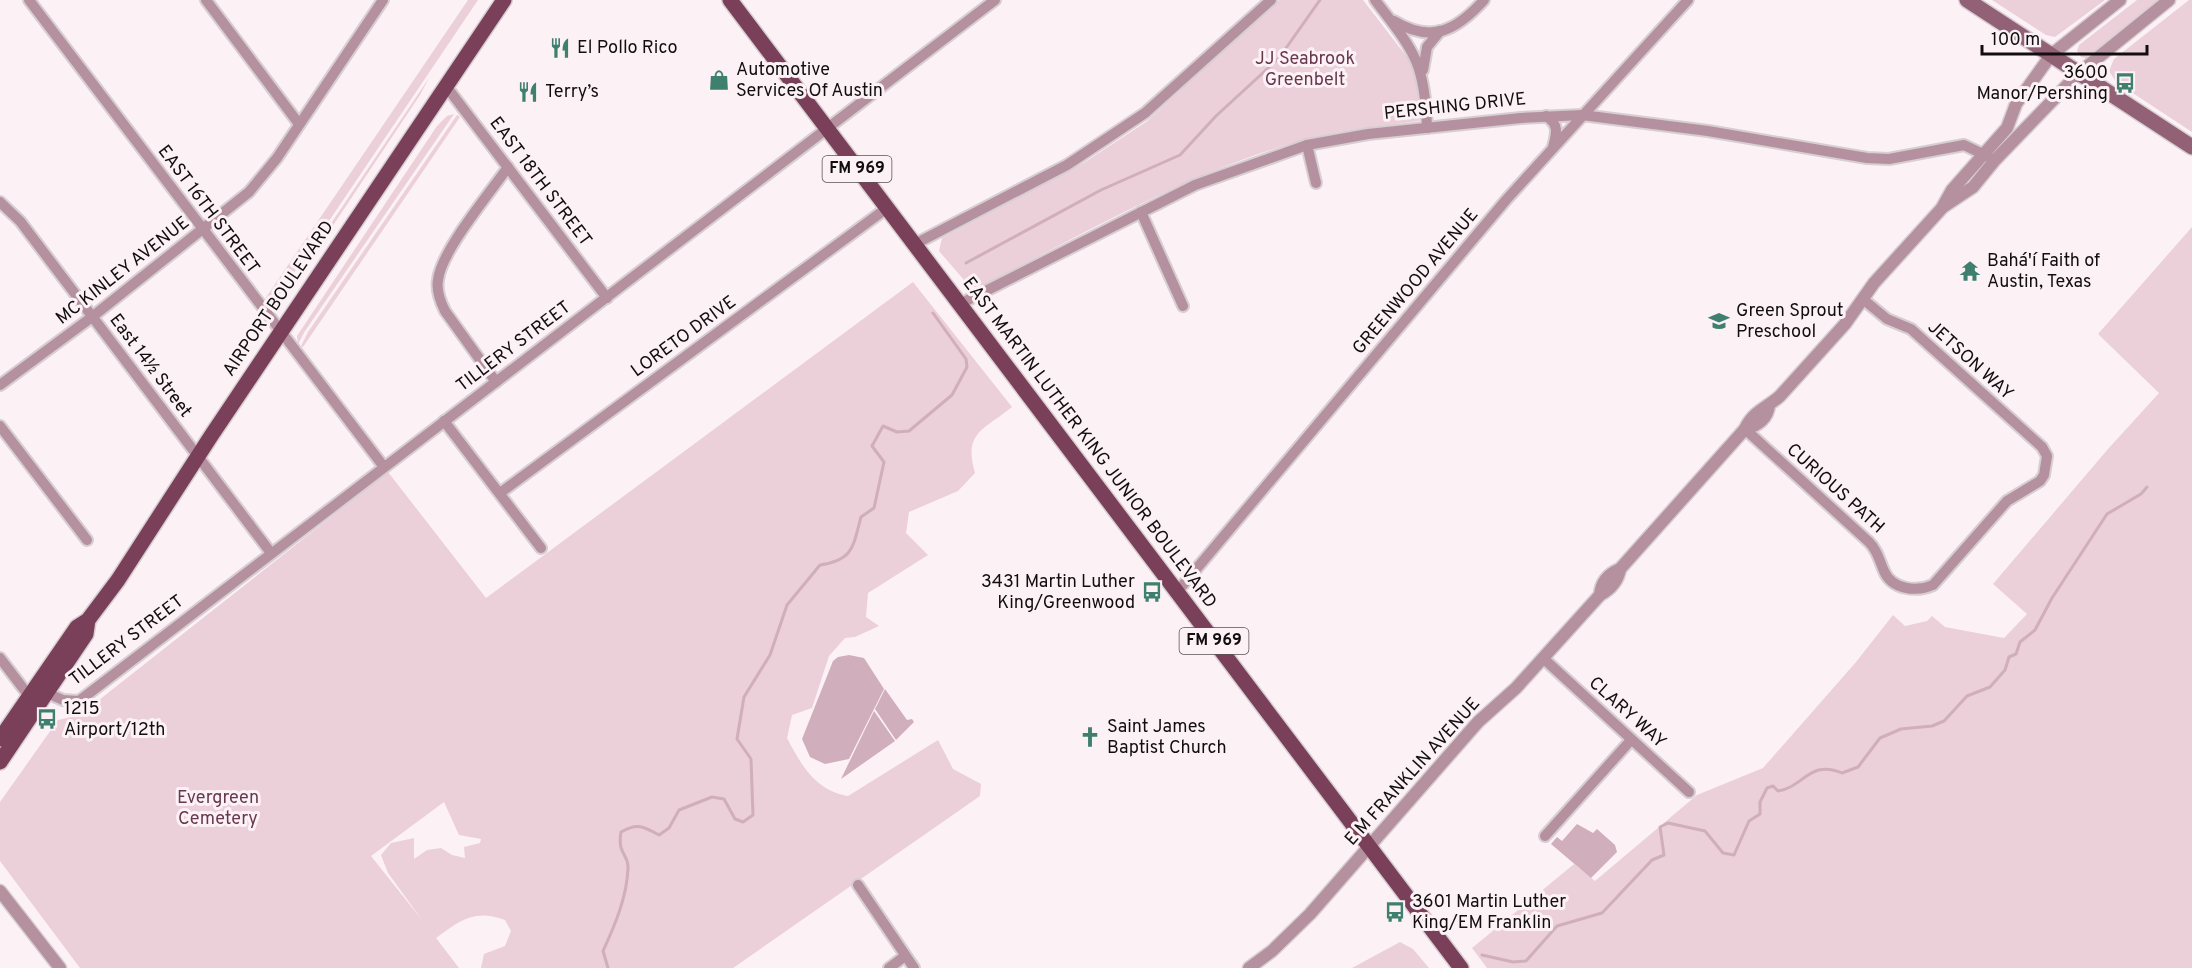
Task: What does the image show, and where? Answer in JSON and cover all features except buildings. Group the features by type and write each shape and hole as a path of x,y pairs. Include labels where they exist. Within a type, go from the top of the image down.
{"main road":[{"name":"AIRPORT BOULEVARD","path":"0,739 77,627 88,620 504,0"},
{"name":"EAST MARTIN LUTHER KING JUNIOR BOULEVARD","path":"730,0 1461,968"},
{"path":"1967,0 2192,147"},
{"name":"AIRPORT BOULEVARD","path":"0,762 86,634 88,620"}],"street":[{"name":"EAST 16TH STREET","path":"29,0 384,467"},
{"path":"206,0 299,124"},
{"name":"MC KINLEY AVENUE","path":"0,385 203,231 249,192 299,124 382,0"},
{"name":"TILLERY STREET","path":"47,693 63,700 79,700 996,0"},
{"path":"915,244 1067,165 1144,113 1271,0"},
{"path":"1375,0 1405,39 1423,74"},
{"path":"1389,18 1419,32 1440,31 1462,22 1484,0"},
{"name":"GREENWOOD AVENUE","path":"1177,592 1552,149 1688,0"},
{"path":"1989,157 2007,128 2016,104 2051,55 2121,0"},
{"path":"1989,157 2079,73 2169,0"},
{"path":"1427,128 1423,74 1427,47 1440,31"},
{"name":"EAST 18TH STREET","path":"446,86 607,298"},
{"name":"PERSHING DRIVE","path":"960,304 1196,185 1307,145 1427,128 1546,116 1582,115 1698,130 1867,158 1900,157 1965,145 1989,157"},
{"path":"1546,116 1554,122 1557,130 1552,149"},
{"path":"1307,145 1316,183"},
{"name":"E M FRANKLIN AVENUE","path":"1249,968 1272,951 1310,914 1478,722 1516,688 1600,595 1601,585 1612,572 1620,569 1745,429 1761,421 1768,413 1769,405 1845,324 1874,283 1942,208 1952,190 1989,157"},
{"path":"496,382 450,321 439,298 437,287 446,257 508,167"},
{"name":"East 14½ Street","path":"0,202 20,220 271,553"},
{"name":"LORETO DRIVE","path":"500,493 887,208"},
{"path":"1141,212 1183,306"},
{"name":"JETSON WAY","path":"1864,300 1887,319 1911,329 2043,447 2048,456 2040,482 2007,501 1942,577 1924,589"},
{"path":"444,421 541,548"},
{"path":"0,426 87,540"},
{"name":"CURIOUS PATH","path":"1745,429 1875,547 1890,578 1906,589 1924,589"},
{"path":"0,658 29,696"},
{"name":"CLARY WAY","path":"1543,658 1689,792"},
{"path":"1545,836 1630,740"},
{"path":"858,885 914,968"},
{"path":"0,891 60,968"},
{"path":"889,968 905,956"}],"green space":[{"path":"468,0 478,0 273,304 265,299"},
{"name":"JJ Seabrook Greenbelt","path":"1279,0 1363,0 1410,61 1419,93 1419,121 1311,138 1225,167 1183,184 1101,224 980,287 970,287 939,251 942,238 1085,162 1146,122"},
{"path":"1992,0 2105,0 2055,37 2046,35"},
{"path":"2137,0 2158,0 2089,59 2081,57 2077,51 2079,45"},
{"path":"2189,0 2192,0 2192,132 2116,82 2109,71 2114,59"},
{"path":"429,78 420,95 284,299 276,305"},
{"path":"454,114 298,344 297,336 437,126 447,116"},
{"path":"457,115 460,117 303,347 301,346 308,332"},
{"path":"2192,227 2192,968 1487,968 1472,948 1574,864 1595,881 1697,795 1763,768 1856,662 1893,615 1905,626 1927,621 1932,616 1945,627 2004,638 2027,614 1993,584 2159,393 2098,334"},
{"name":"Evergreen Cemetery","path":"913,282 1012,407 978,433 972,449 975,473 958,491 909,512 906,533 928,555 868,593 866,617 879,626 855,637 845,638 829,656 812,708 792,715 787,738 804,767 818,783 827,789 848,796 938,740 953,769 981,784 980,796 733,968 481,968 484,954 505,946 511,931 505,920 476,916 461,921 436,938 459,968 80,968 0,861 0,802 58,720 80,715 388,472 486,598","holes":["444,802 459,835 481,839 480,843 464,847 465,858 452,855 441,848 427,850 414,859 414,838 391,843 381,855 388,873 422,920 371,856"]},
{"path":"1400,942 1413,949 1429,968 1352,968"}],"shaded area":[{"path":"849,655 864,658 884,689 849,759 825,764 810,757 802,739 833,661 838,657"},
{"path":"885,689 907,720 912,719 914,722 896,740 875,709"},
{"path":"874,711 895,741 841,779"},
{"path":"1577,824 1593,833 1597,829 1615,845 1617,852 1591,878 1551,844 1557,837 1562,841"}],"waterway":[{"path":"966,263 1101,190 1180,155 1216,116 1279,58 1320,0"},
{"path":"608,968 603,951 620,911 627,879 628,863 622,850 621,832 631,827 640,827 659,835 669,828 679,810 712,797 724,799 735,819 743,822 753,815 751,759 737,739 744,697 770,655 787,605 820,565 831,563 846,555 853,544 861,517 874,508 884,462 872,446 883,426 897,432 909,431 952,395 967,367 966,359 933,313"},
{"path":"1482,955 1513,962 1526,961 1557,926 1602,913 1652,860 1664,855 1660,827 1668,823 1705,831 1723,853 1734,855 1749,821 1760,814 1760,802 1767,788 1773,786 1778,791 1787,789 1822,769 1842,773 1858,767 1880,738 1901,729 1932,726 1944,721 1967,696 1990,687 2005,670 2009,657 2016,654 2020,642 2035,630 2052,598 2107,514 2141,494 2147,487"}],"place":[{"name":"El Pollo Rico","path":"560,48"},
{"name":"Automotive Services Of Austin","path":"719,80"},
{"name":"3600 Manor/Pershing","path":"2125,83"},
{"name":"Terry’s","path":"528,92"},
{"name":"Bahá'í Faith of Austin, Texas","path":"1970,271"},
{"name":"Green Sprout Preschool","path":"1719,321"},
{"name":"3431 Martin Luther King/Greenwood","path":"1152,592"},
{"name":"1215 Airport/12th","path":"47,719"},
{"name":"Saint James Baptist Church","path":"1090,737"},
{"name":"3601 Martin Luther King/EM Franklin","path":"1395,912"}]}
